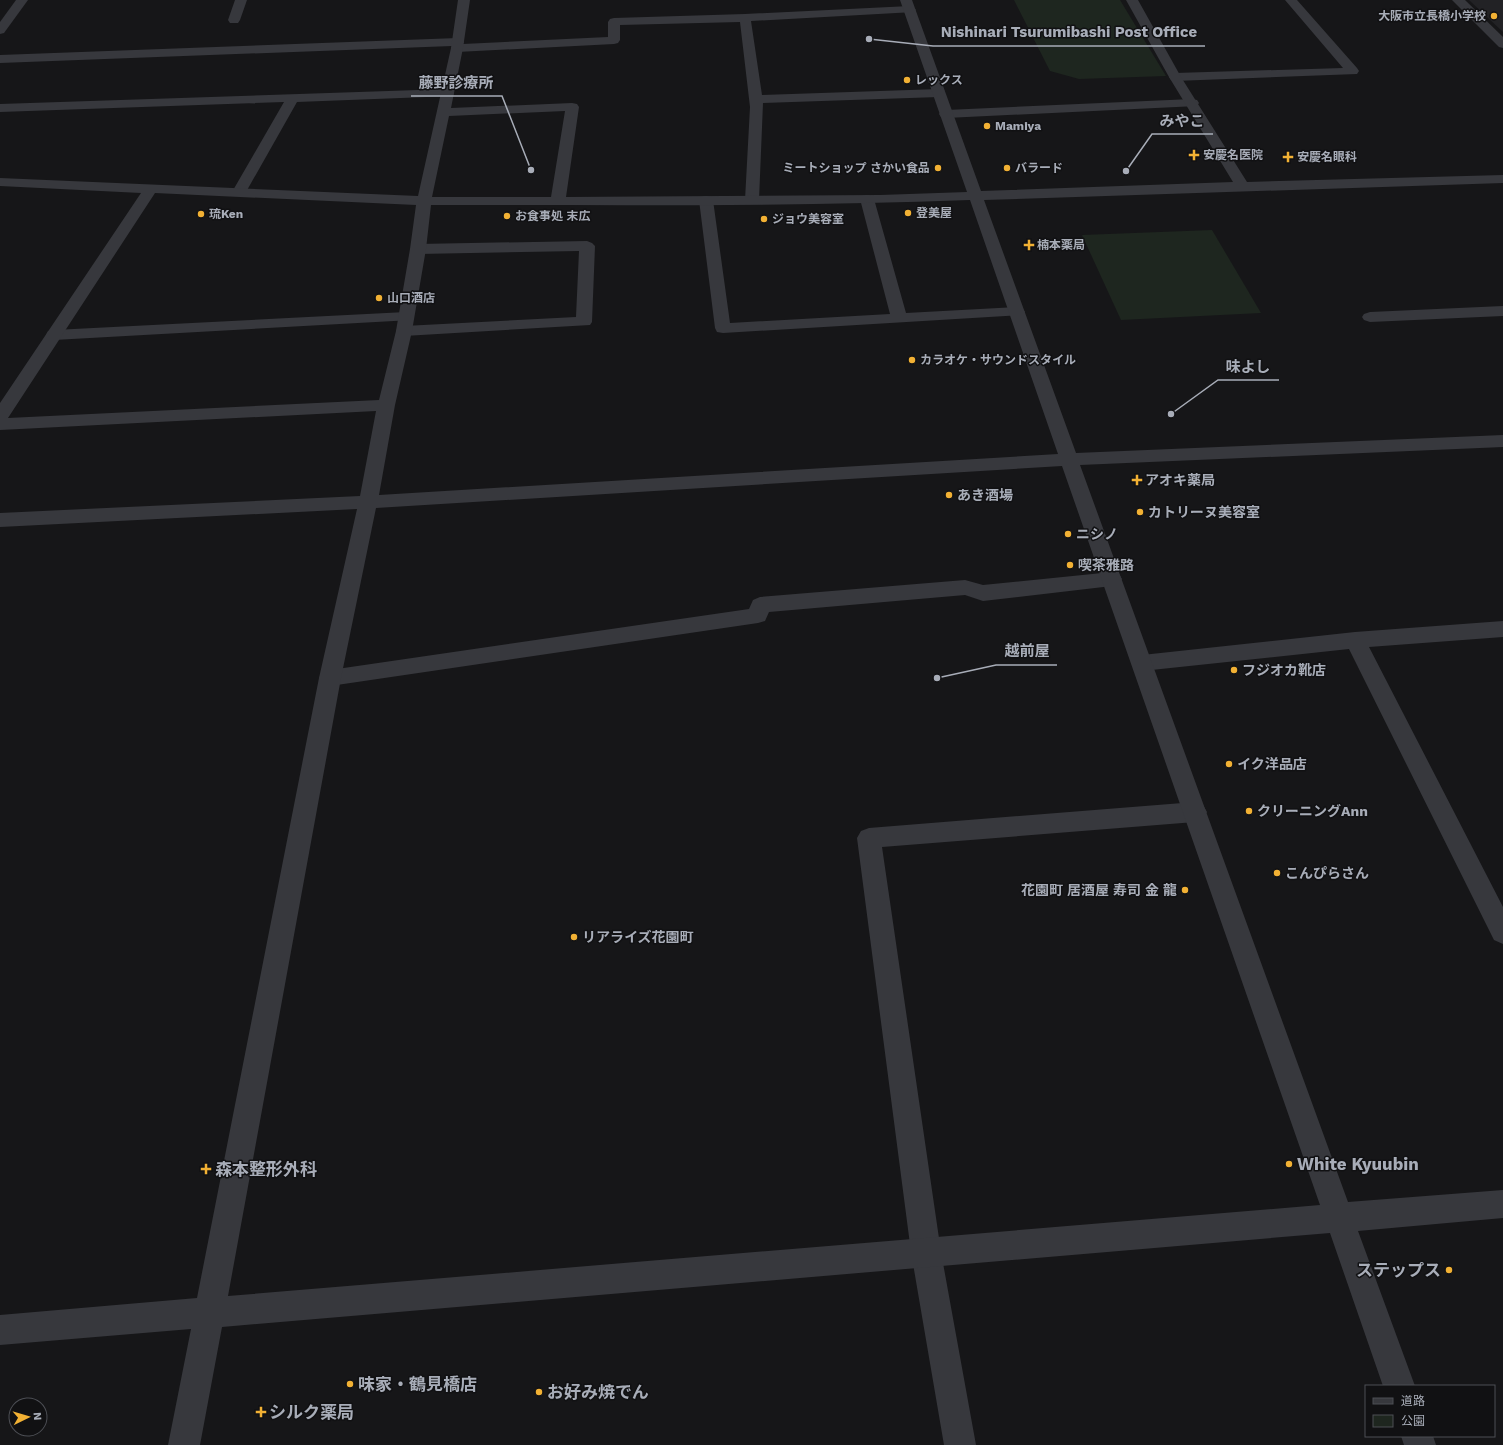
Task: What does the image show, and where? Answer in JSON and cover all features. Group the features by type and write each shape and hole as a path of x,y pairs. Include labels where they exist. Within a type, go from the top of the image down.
{"street":[{"path":"0,30 22,0"},
{"path":"234,20 241,0"},
{"path":"184,1445 330,678 368,502 386,405 405,324 418,249 424,201 458,45 464,0"},
{"path":"1132,0 1175,76 1243,186"},
{"path":"1175,76 1353,71 1291,0"},
{"path":"1458,0 1503,44"},
{"path":"0,59 614,40 614,22 745,18 908,5 1399,1385"},
{"path":"745,18 757,107 752,200"},
{"path":"756,99 939,93"},
{"path":"239,192 292,99"},
{"path":"0,108 292,99 572,107 558,201"},
{"path":"946,114 1192,103"},
{"path":"0,182 424,201 558,201 867,199 1503,179"},
{"path":"0,416 151,188"},
{"path":"867,199 899,318"},
{"path":"706,200 723,328 1017,312"},
{"path":"54,335 405,324 584,322 587,246 418,249"},
{"path":"1370,317 1503,310"},
{"path":"0,424 386,405"},
{"path":"0,520 368,502 1070,459 1503,442"},
{"path":"330,678 758,614 760,605 965,587 983,593 1112,579"},
{"path":"1142,663 1355,640 1503,629"},
{"path":"1355,640 1503,932"},
{"path":"960,1445 926,1252 869,838 1195,812"},
{"path":"0,1330 1248,1224 1503,1204"}],"shaded area":[{"name":"大阪市立長橋小学校","path":"1469,0 1503,0 1503,32"}],"green space":[{"path":"1014,0 1120,0 1166,76 1079,79 1050,71"},
{"path":"1212,230 1261,313 1121,320 1082,235"}],"place":[{"name":"大阪市立長橋小学校","path":"1494,16"},
{"name":"Nishinari Tsurumibashi Post Office","path":"869,39"},
{"name":"レックス","path":"907,80"},
{"name":"Mamiya","path":"987,126"},
{"name":"安慶名医院","path":"1194,155"},
{"name":"安慶名眼科","path":"1288,157"},
{"name":"ミートショップ さかい食品","path":"938,168"},
{"name":"バラード","path":"1007,168"},
{"name":"藤野診療所","path":"531,170"},
{"name":"みやこ","path":"1126,171"},
{"name":"登美屋","path":"908,213"},
{"name":"琉Ken","path":"201,214"},
{"name":"お食事処 末広","path":"507,216"},
{"name":"ジョウ美容室","path":"764,219"},
{"name":"楠本薬局","path":"1029,245"},
{"name":"山口酒店","path":"379,298"},
{"name":"カラオケ・サウンドスタイル","path":"912,360"},
{"name":"味よし","path":"1171,414"},
{"name":"アオキ薬局","path":"1137,480"},
{"name":"あき酒場","path":"949,495"},
{"name":"カトリーヌ美容室","path":"1140,512"},
{"name":"ニシノ","path":"1068,534"},
{"name":"喫茶雅路","path":"1070,565"},
{"name":"フジオカ靴店","path":"1234,670"},
{"name":"越前屋","path":"937,678"},
{"name":"イク洋品店","path":"1229,764"},
{"name":"クリーニングAnn","path":"1249,811"},
{"name":"こんぴらさん","path":"1277,873"},
{"name":"花園町 居酒屋 寿司 金 龍","path":"1185,890"},
{"name":"リアライズ花園町","path":"574,937"},
{"name":"White Kyuubin","path":"1289,1164"},
{"name":"森本整形外科","path":"206,1169"},
{"name":"ステップス","path":"1449,1270"},
{"name":"味家・鶴見橋店","path":"350,1384"},
{"name":"お好み焼でん","path":"539,1392"},
{"name":"シルク薬局","path":"261,1412"}]}
